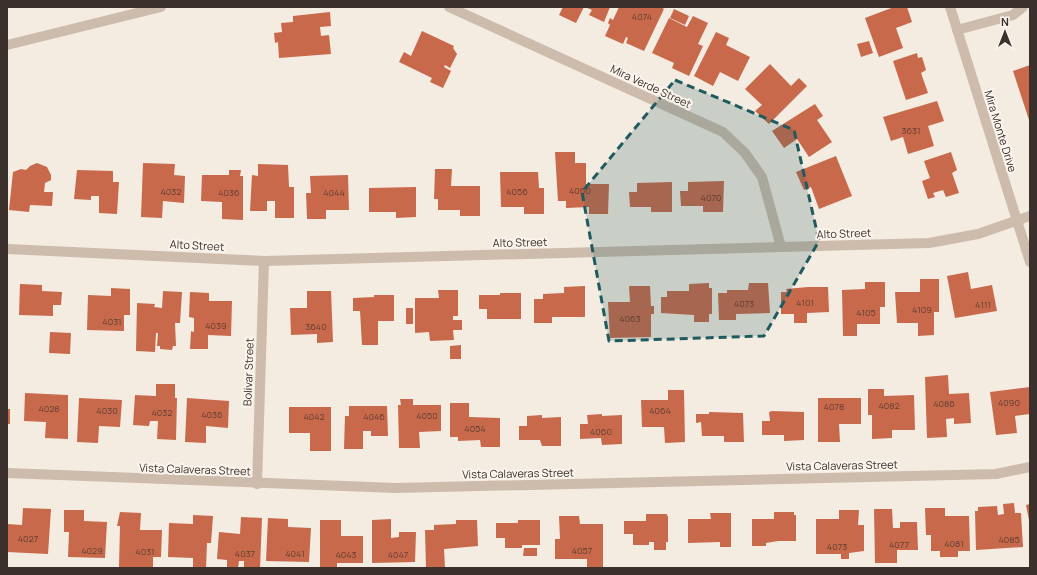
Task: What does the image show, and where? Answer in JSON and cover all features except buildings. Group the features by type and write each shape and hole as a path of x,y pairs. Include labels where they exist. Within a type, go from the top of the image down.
{"street":[{"path":"7,45 161,7"},
{"name":"Mira Verde Street","path":"449,7 723,132 745,153 762,177 781,247"},
{"name":"Mira Monte Drive","path":"950,7 1030,262"},
{"path":"957,30 1013,15 1023,7"},
{"name":"Alto Street","path":"7,249 264,260 929,243 978,234 1030,216"},
{"name":"Bolivar Street","path":"257,484 264,260"},
{"name":"Vista Calaveras Street","path":"7,473 257,484 396,488 996,474 1030,467"}],"highlighted area":[{"path":"675,80 794,130 819,241 764,336 609,341 582,192"}]}
